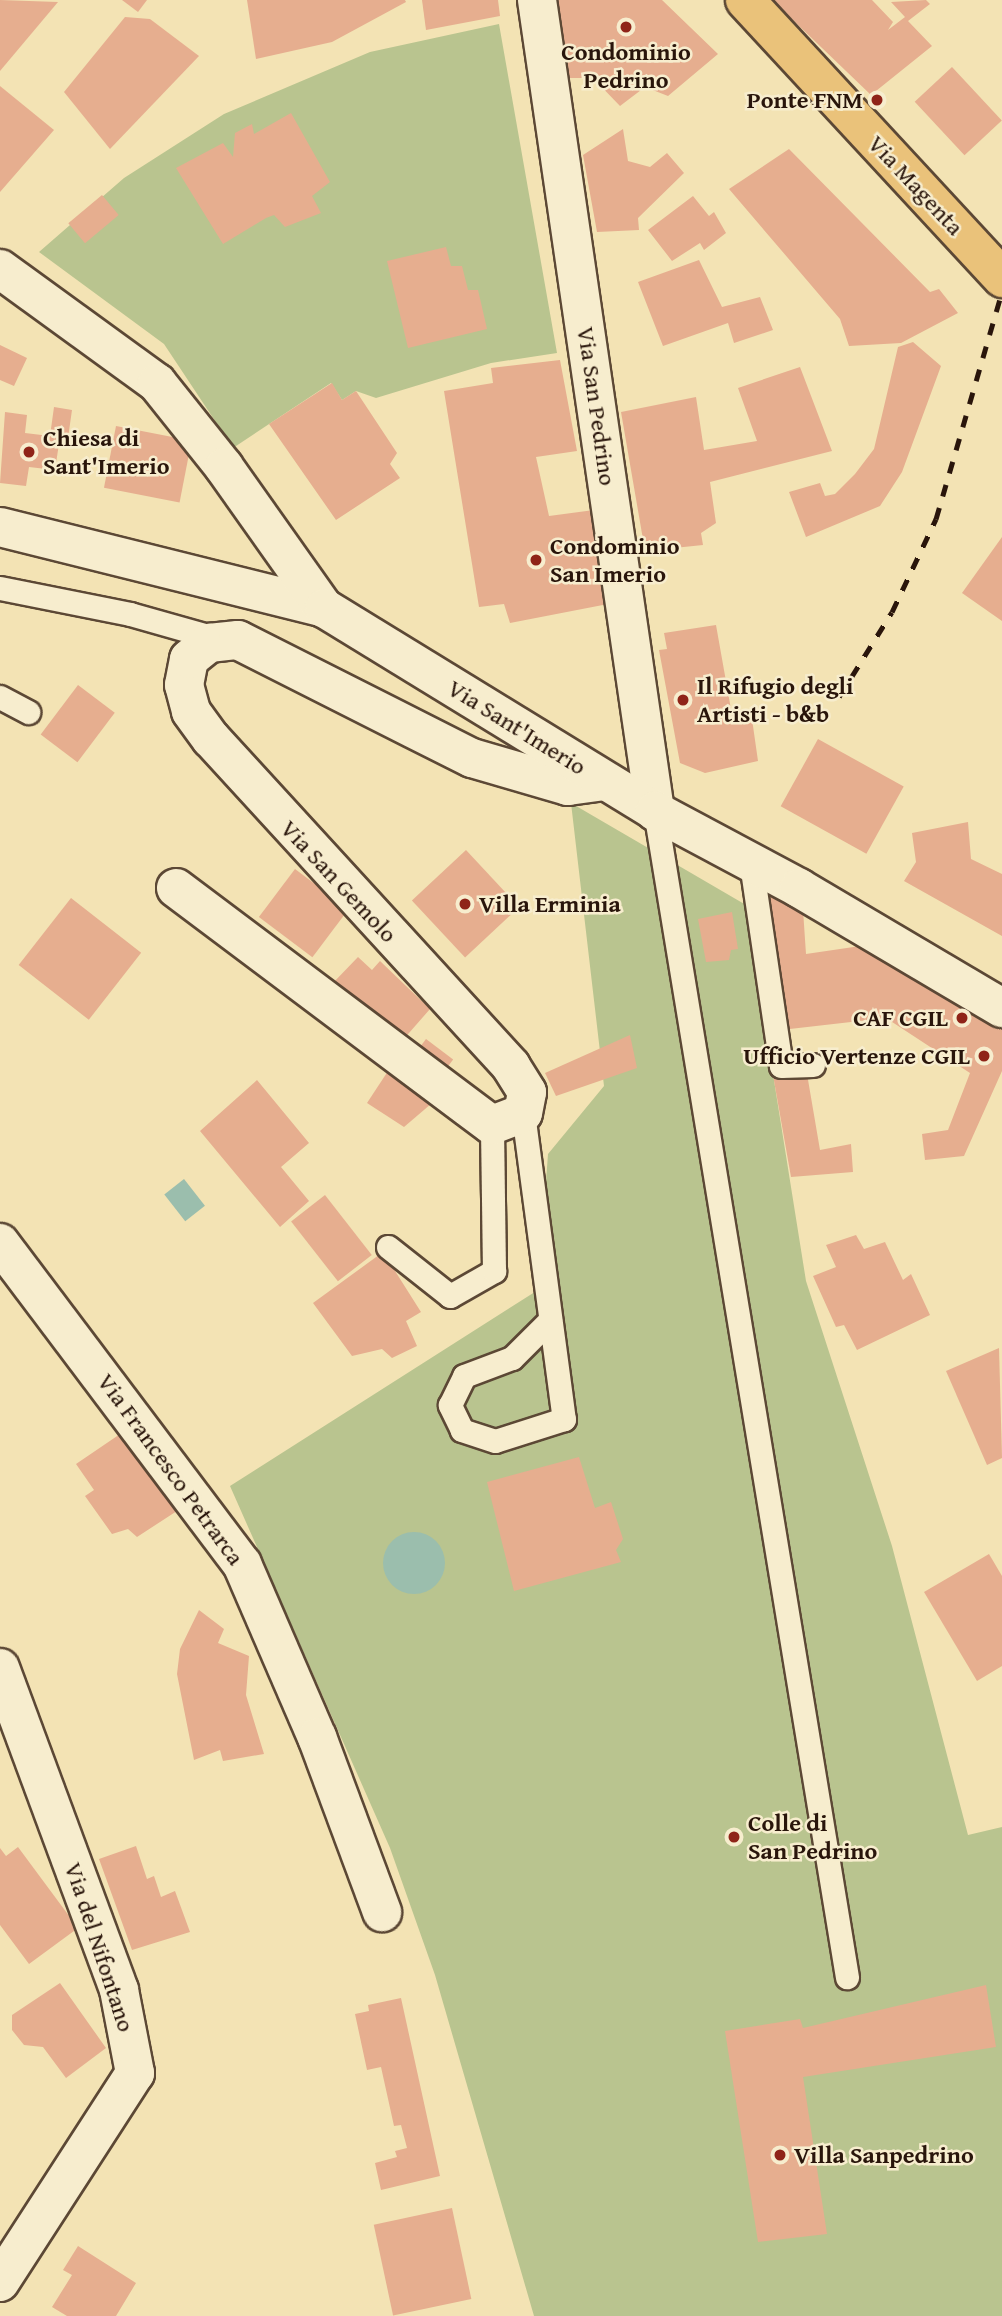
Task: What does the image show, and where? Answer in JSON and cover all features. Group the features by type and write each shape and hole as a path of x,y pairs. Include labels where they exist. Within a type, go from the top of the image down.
{"main road":[{"name":"Via Magenta","path":"745,0 1002,278"}],"street":[{"name":"Via San Pedrino","path":"537,0 655,811"},
{"path":"0,269 157,383 224,467 324,608"},
{"name":"Via Sant'Imerio","path":"0,527 324,608 655,811 751,863 1002,1008"},
{"path":"222,640 272,654 472,758 568,786 605,781"},
{"name":"Via San Gemolo","path":"222,640 189,659 184,685 191,711 251,786 511,1066 527,1092 507,1119"},
{"path":"176,888 263,959 507,1119"},
{"name":"Via Francesco Petrarca","path":"0,1244 242,1564 317,1737 382,1912"},
{"name":"Via del Nifontano","path":"0,1668 119,1990 135,2073 0,2282"}],"lane":[{"path":"0,588 130,614 222,640"},
{"path":"0,697 28,712"},
{"path":"655,811 847,1977"},
{"path":"751,863 781,1066 813,1065"},
{"path":"388,1247 450,1296 494,1271 507,1119"},
{"path":"507,1119 550,1320 564,1419 495,1441 462,1430 450,1405 464,1376 512,1358 550,1320"}],"green space":[{"path":"499,24 557,353 491,363 376,398 356,391 342,400 331,383 233,448 164,344 39,252 124,178 224,114 370,52"},
{"path":"571,803 746,905 806,1281 892,1546 968,1835 1002,1827 1002,2316 534,2316 435,1975 390,1848 230,1486 538,1290 548,1154 604,1086"}],"shaded area":[{"path":"184,1179 205,1206 185,1221 164,1194"},
{"path":"414,1532 436,1541 445,1563 436,1585 414,1594 392,1585 383,1563 392,1541"}],"building":[{"path":"0,0 58,2 0,71"},
{"path":"122,0 147,0 138,12"},
{"path":"247,0 406,2 332,42 256,59"},
{"path":"422,0 498,0 500,16 426,30"},
{"name":"Condominio Pedrino","path":"558,0 662,0 718,54 668,96 645,87 620,106 593,78 569,78"},
{"path":"772,0 872,0 893,22 888,30 905,17 891,2 926,0 930,4 908,21 932,46 871,95"},
{"path":"125,17 150,19 199,56 110,149 64,92"},
{"path":"952,67 1002,120 964,155 915,102"},
{"path":"0,86 54,130 0,192"},
{"path":"291,113 330,182 312,196 321,213 285,227 274,215 223,244 176,168 223,143 233,157 235,133 252,124 254,134"},
{"path":"623,129 628,161 650,167 667,153 684,173 638,218 639,230 597,232 583,155"},
{"path":"789,149 930,292 939,289 958,313 901,343 849,346 840,319 729,189"},
{"path":"102,195 119,215 85,243 68,223"},
{"path":"693,196 709,216 714,212 726,233 704,250 700,243 672,261 648,230"},
{"path":"446,247 451,266 462,266 468,290 478,290 487,329 408,348 387,261"},
{"path":"699,260 722,307 760,297 773,330 734,343 728,323 663,346 638,282"},
{"path":"913,342 941,366 902,472 880,506 806,537 789,492 820,483 825,496 835,494 855,474 874,449 898,347"},
{"path":"0,345 27,358 14,386 0,380"},
{"path":"560,360 577,451 536,457 549,516 594,510 608,604 510,623 504,604 479,607 444,391 493,383 491,368"},
{"path":"800,367 832,451 710,482 716,523 701,533 703,545 645,551 621,412 696,397 704,450 757,441 738,388"},
{"path":"332,383 342,400 356,391 397,453 390,464 400,478 336,520 269,424"},
{"name":"Chiesa di Sant'Imerio","path":"54,407 72,410 68,438 60,437 55,470 29,467 26,486 0,483 5,412 27,415 25,433 50,436"},
{"path":"116,426 192,441 180,503 104,488"},
{"path":"1002,537 1002,621 962,593"},
{"path":"716,625 732,715 751,712 758,761 705,773 680,763 659,650 667,649 664,633"},
{"path":"78,685 115,713 77,762 41,735"},
{"path":"818,739 904,787 866,854 781,806"},
{"path":"968,822 971,859 1002,874 1002,936 904,881 916,862 912,833"},
{"name":"Villa Erminia","path":"466,850 519,907 465,958 412,900"},
{"path":"295,869 349,909 312,957 259,917"},
{"path":"769,891 802,895 806,954 874,944 1002,1019 1002,1071 964,1156 925,1160 922,1134 948,1130 970,1073 886,1018 781,1030 762,900"},
{"path":"71,898 141,953 89,1020 19,965"},
{"path":"732,912 738,949 731,950 729,960 706,962 698,919"},
{"path":"358,957 372,970 380,961 430,1009 402,1041 332,984"},
{"path":"630,1035 637,1068 556,1096 545,1073"},
{"path":"426,1039 453,1059 444,1071 417,1051"},
{"path":"392,1065 438,1098 404,1127 367,1103"},
{"path":"806,1068 820,1150 851,1144 853,1172 791,1177 773,1075"},
{"path":"257,1080 309,1143 281,1167 309,1201 280,1227 200,1131"},
{"path":"325,1195 372,1255 338,1281 291,1221"},
{"path":"856,1235 864,1249 885,1242 903,1280 911,1274 930,1315 857,1350 844,1325 836,1327 813,1276 836,1267 826,1245"},
{"path":"383,1252 421,1312 406,1321 417,1346 392,1358 382,1349 352,1356 313,1303"},
{"path":"999,1348 1002,1458 987,1465 946,1371"},
{"path":"126,1430 180,1509 137,1537 128,1529 112,1534 85,1496 94,1490 76,1464"},
{"path":"579,1457 595,1508 611,1502 623,1539 616,1550 621,1562 514,1591 487,1482"},
{"path":"989,1554 1002,1576 1002,1666 977,1681 924,1592"},
{"path":"199,1610 224,1629 218,1643 249,1656 246,1695 264,1754 223,1761 220,1750 194,1760 177,1674 180,1649"},
{"path":"136,1846 147,1879 154,1876 161,1897 175,1891 190,1932 132,1950 99,1859"},
{"path":"18,1847 78,1928 29,1964 0,1925 0,1848 6,1856"},
{"path":"60,1983 106,2048 66,2078 43,2047 24,2045 12,2030 12,2015"},
{"name":"Villa Sanpedrino","path":"986,1985 996,2047 803,2077 827,2234 758,2242 725,2031 800,2019 803,2028"},
{"path":"401,1998 440,2176 381,2190 375,2163 397,2157 395,2151 407,2148 401,2125 394,2126 381,2067 367,2070 355,2014 369,2011 368,2005"},
{"path":"452,2208 471,2299 393,2316 374,2225"},
{"path":"78,2246 136,2283 116,2316 67,2316 52,2307 72,2275 63,2270"}],"railway":[{"path":"839,697 892,612 936,519 1002,292"}],"place":[{"name":"Condominio Pedrino","path":"626,27"},
{"name":"Ponte FNM","path":"877,100"},
{"name":"Chiesa di Sant'Imerio","path":"29,452"},
{"name":"Condominio San Imerio","path":"536,560"},
{"name":"Il Rifugio degli Artisti - b&b","path":"683,700"},
{"name":"Villa Erminia","path":"465,904"},
{"name":"CAF CGIL","path":"962,1018"},
{"name":"Ufficio Vertenze CGIL","path":"984,1056"},
{"name":"Colle di San Pedrino","path":"734,1837"},
{"name":"Villa Sanpedrino","path":"780,2155"}]}
